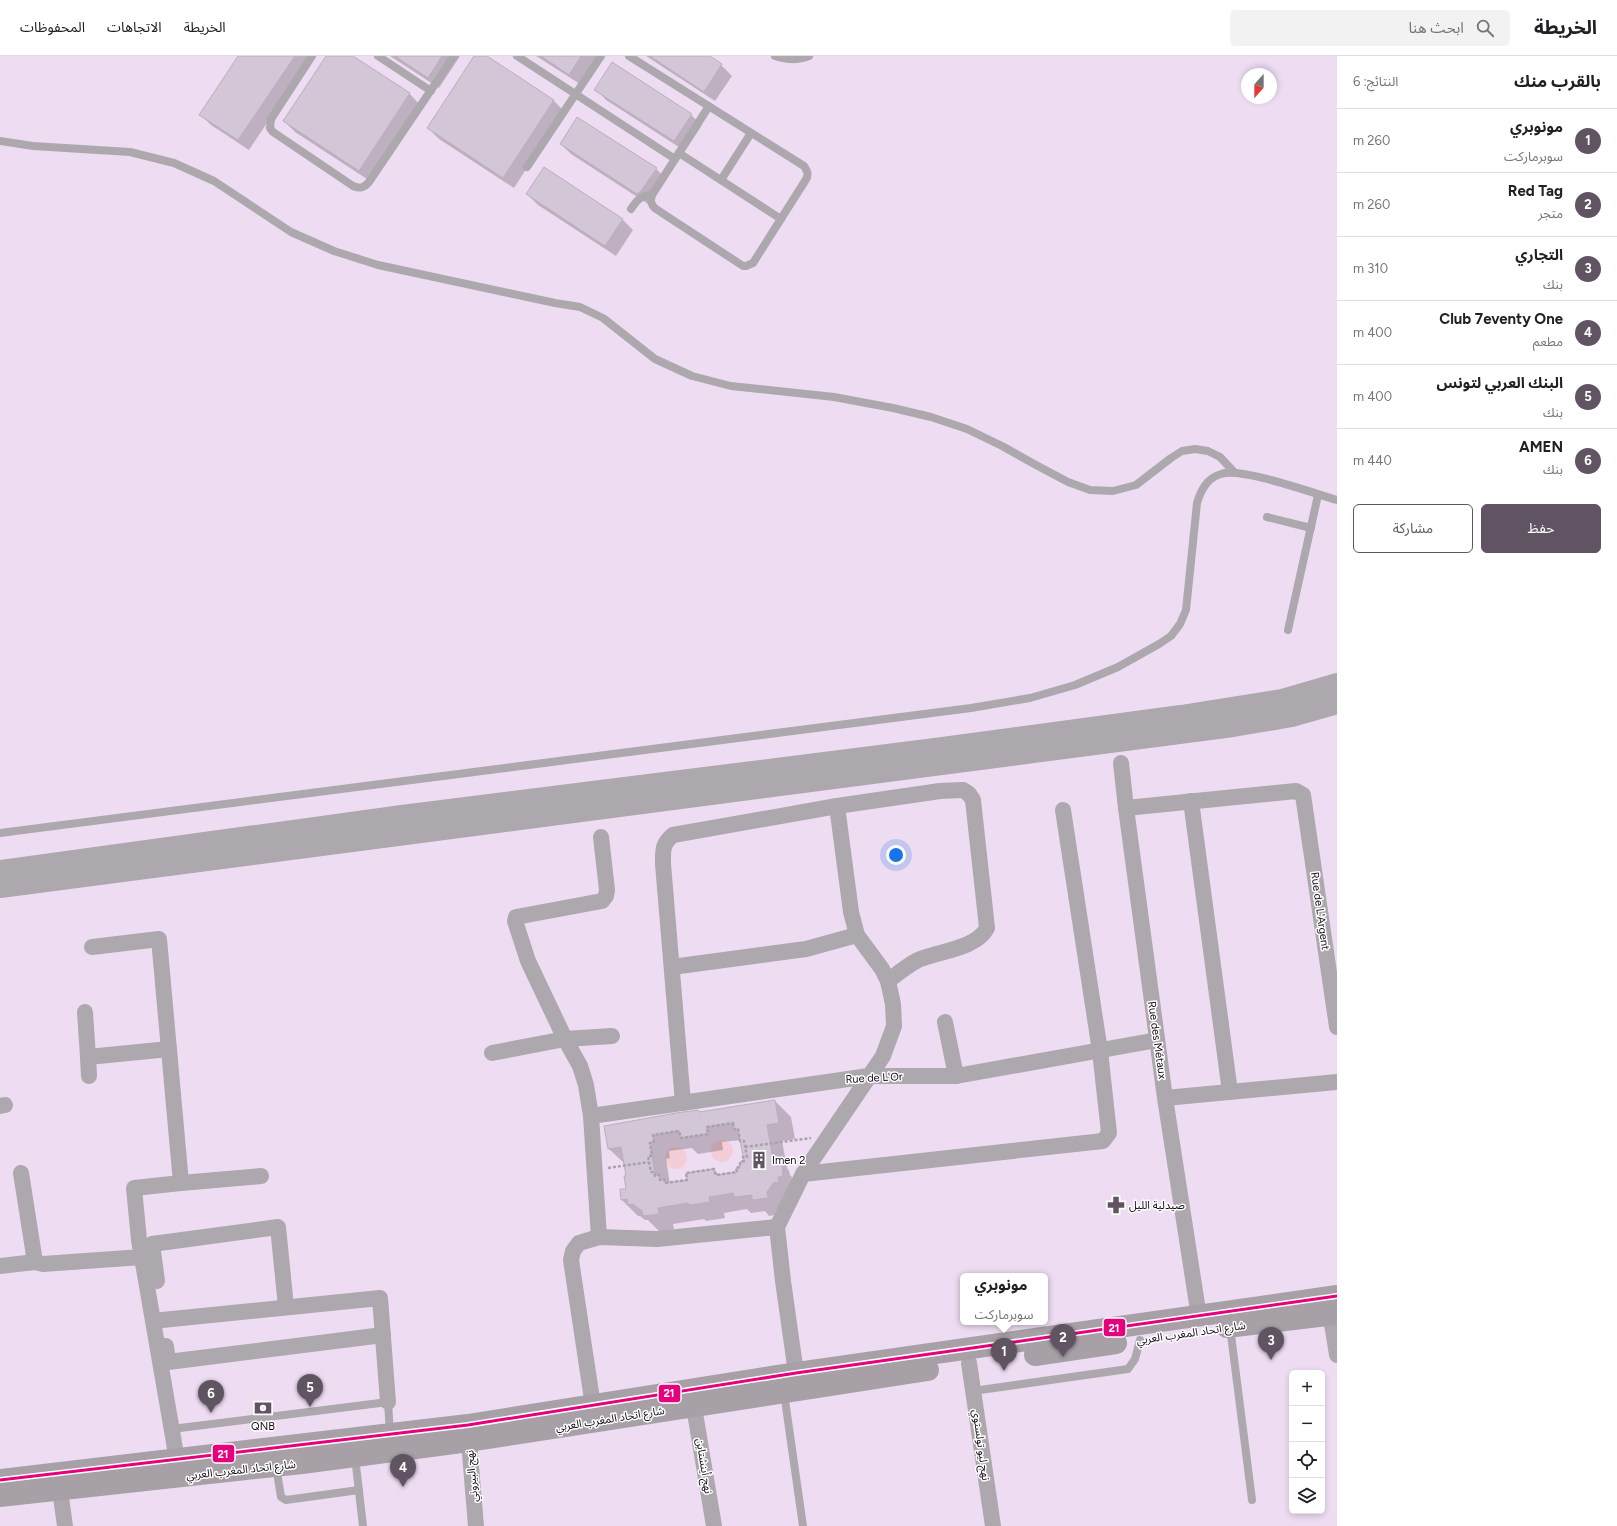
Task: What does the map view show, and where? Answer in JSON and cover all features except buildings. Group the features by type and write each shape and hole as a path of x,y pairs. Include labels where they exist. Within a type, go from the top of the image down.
{"main road":[{"name":"شارع اتحاد المغرب العربي","path":"0,1496 355,1456 593,1406 796,1373 1199,1316 1333,1306"},
{"name":"شارع اتحاد المغرب العربي","path":"0,1480 390,1435 468,1433 694,1407 969,1363 1230,1327 1333,1306"}],"street":[{"path":"0,871 394,817 1174,717 1282,700 1337,684"},
{"path":"0,887 1233,726 1292,716 1337,703"},
{"name":"Rue des Métaux","path":"1122,763 1126,808 1165,1098 1199,1316"},
{"path":"683,1102 663,864 665,842 673,835 837,806 940,790 963,790 969,794 973,800 987,928 983,934 955,949 918,960 888,981"},
{"name":"Rue de L'Argent","path":"1191,801 1296,791 1303,795 1337,1027"},
{"path":"1126,808 1191,801 1230,1092"},
{"path":"796,1373 777,1228 803,1174 883,1056 894,1026 893,1004 888,981 882,969 857,935 851,912 837,806"},
{"path":"803,1174 1104,1141 1107,1138 1109,1133 1100,1051 1063,810"},
{"path":"599,1237 591,1116 586,1084 580,1066 565,1039 528,961 515,919 516,917 602,901 606,896 607,890 601,837"},
{"path":"672,967 800,951 857,935"},
{"path":"92,947 159,939 180,1183"},
{"path":"85,1012 89,1076"},
{"path":"945,1022 956,1076"},
{"path":"492,1053 565,1039 612,1036"},
{"name":"Rue de L'Or","path":"591,1116 869,1076 956,1076 1157,1040"},
{"path":"88,1057 169,1049"},
{"path":"1165,1098 1337,1082"},
{"path":"21,1173 35,1262"},
{"path":"177,1460 139,1240 134,1188 262,1176"},
{"path":"286,1307 278,1227 152,1244 168,1362 383,1335"},
{"path":"593,1406 571,1260 573,1251 579,1243 599,1237 657,1238 777,1228"},
{"path":"0,1266 35,1262 43,1264 142,1257"},
{"path":"162,1320 380,1298 388,1402"},
{"path":"1333,1306 1337,1355"},
{"name":"نهج ليو تولستوي","path":"969,1363 993,1526"},
{"name":"نهج أينشتاين","path":"694,1407 714,1526"},
{"name":"نهج البيروني","path":"468,1433 476,1526"},
{"path":"60,1490 65,1526"}],"lane":[{"path":"312,56 271,119 270,128 273,132 353,186 359,188 365,187 369,182 454,56"},
{"path":"378,56 431,91"},
{"path":"516,56 677,156 721,180 781,219"},
{"path":"527,167 600,56"},
{"path":"629,56 709,106 751,133 804,166 808,171 806,181 753,263 746,266 742,266 656,209 650,200 709,106"},
{"path":"774,56 792,60 802,59 809,56"},
{"path":"721,180 751,133"},
{"path":"0,141 33,146 130,152 174,163 214,181 291,232 334,252 378,265 580,307 603,318 655,359 692,376 731,386 834,397 893,408 930,417 967,429 1002,446 1068,482 1090,490 1113,491 1136,485 1171,458 1182,452 1195,449 1208,451 1220,457 1234,472"},
{"path":"631,209 639,198 645,195 652,195"},
{"path":"0,833 971,708 1030,698 1075,685 1118,667 1171,636 1180,624 1186,610 1197,503 1201,491 1209,480 1221,474 1234,472 1254,476 1337,500"},
{"path":"1288,630 1318,495"},
{"path":"1267,517 1311,528"},
{"path":"1230,1327 1252,1500"},
{"path":"973,1391 1128,1369 1135,1359 1140,1340"},
{"path":"784,1393 803,1526"},
{"path":"172,1429 388,1402 390,1435"},
{"path":"355,1456 363,1526"},
{"path":"276,1466 281,1497 286,1500 359,1490"}],"path":[{"path":"733,1123 734,1129 738,1129 740,1141 744,1141 747,1157 743,1157 744,1161 740,1162 740,1167 736,1168 737,1172 716,1175 714,1169 686,1173 687,1180 665,1184 664,1179 660,1180 659,1175 655,1176 654,1172 651,1172 649,1162 648,1156 652,1156 650,1143 654,1142 653,1135 679,1131 680,1138 708,1134 707,1127 733,1123"},
{"path":"745,1147 829,1135"},
{"path":"595,1170 649,1162"}],"shaded area":[{"path":"722,1140 730,1143 733,1151 730,1159 722,1162 714,1159 711,1151 714,1143"},
{"path":"676,1147 684,1150 687,1158 684,1166 676,1169 668,1166 665,1158 668,1150"}],"transit line":[{"name":"21","path":"0,1480 468,1425 796,1373 1337,1296"}],"place":[{"name":"Imen 2","path":"759,1160"},
{"name":"صيدلية الليل","path":"1116,1205"},
{"name":"Red Tag","path":"1063,1357"},
{"name":"التجاري","path":"1271,1360"},
{"name":"مونوبري","path":"1004,1371"},
{"name":"البنك العربي لتونس","path":"310,1407"},
{"name":"QNB","path":"263,1408"},
{"name":"AMEN","path":"211,1413"},
{"name":"Club 7eventy One","path":"403,1487"}]}
